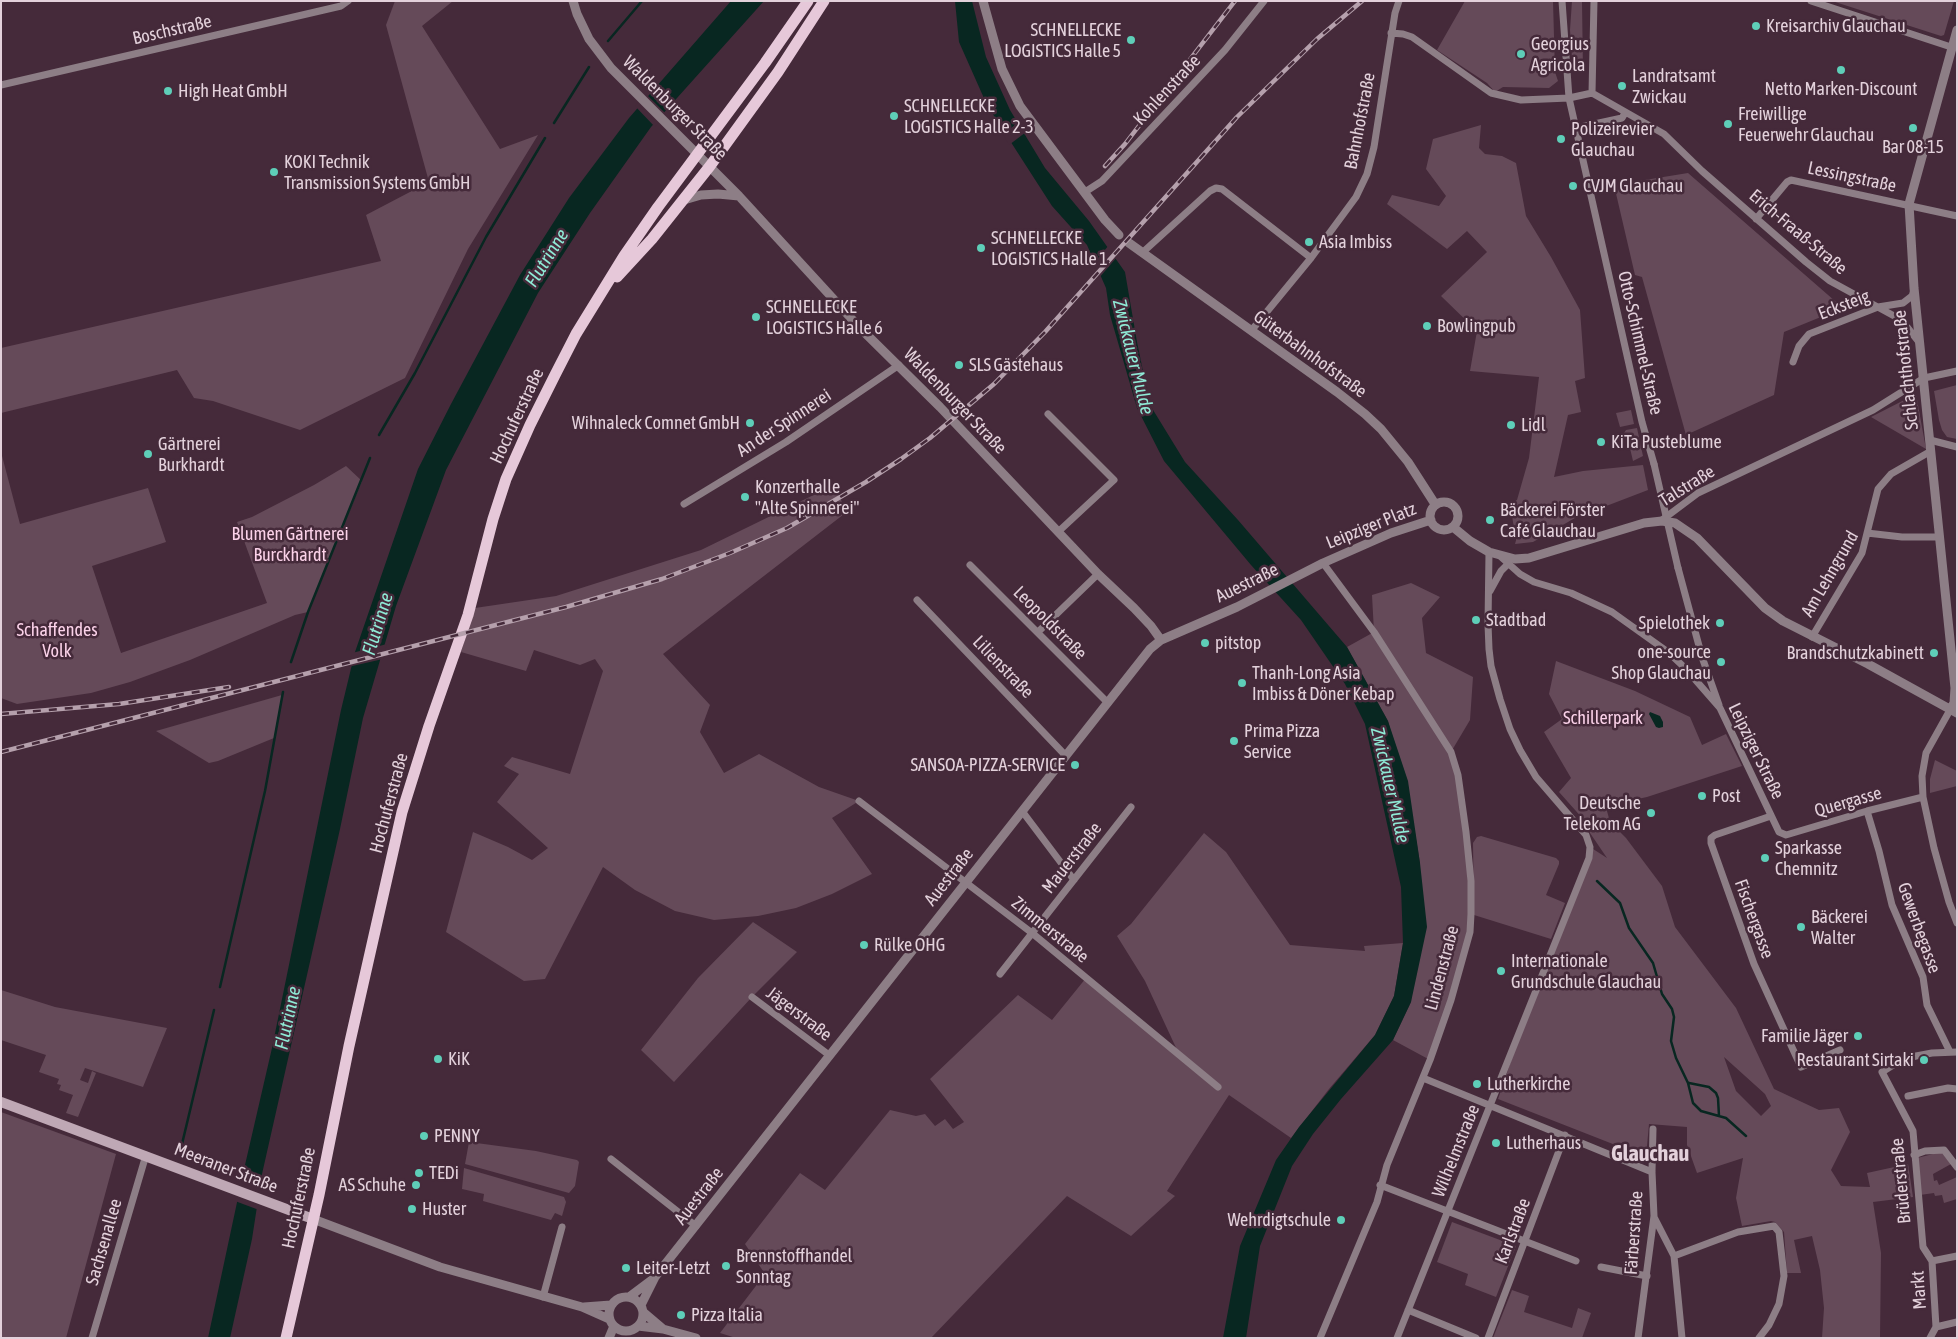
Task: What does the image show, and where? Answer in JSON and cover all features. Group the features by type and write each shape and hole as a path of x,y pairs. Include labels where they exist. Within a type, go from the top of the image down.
{"main road":[{"name":"Hochuferstraße","path":"286,1338 313,1219 348,1046 402,812 414,771 468,615 493,519 506,479 555,375 624,256 765,64 808,1"},
{"name":"Hochuferstraße","path":"597,300 684,200 710,166 778,72 824,1"},
{"name":"Meeraner Straße","path":"1,1102 313,1219"}],"street":[{"name":"Boschstraße","path":"1,85 341,6 348,1"},
{"name":"Waldenburger Straße","path":"573,1 589,39 611,68 739,196 860,328 899,365 1098,574 1134,608 1161,640"},
{"path":"983,1 1002,69 1020,106 1105,220 1119,235"},
{"name":"Kohlenstraße","path":"1085,192 1102,181 1225,50 1264,1"},
{"name":"Bahnhofstraße","path":"1251,331 1311,258 1356,197 1366,174 1374,147 1394,13 1399,1"},
{"name":"Otto-Schimmel-Straße","path":"1562,1 1569,98 1642,422 1654,464 1678,568 1702,657 1720,708"},
{"path":"1391,33 1412,37 1491,93 1520,100 1569,98 1592,93 1594,1"},
{"path":"1811,1 1951,47"},
{"name":"Schlachthofstraße","path":"1953,712 1955,688 1914,288 1909,204 1953,58 1951,47 1957,30"},
{"name":"Erich-Fraaß-Straße","path":"1592,93 1664,134 1756,219 1830,281 1896,317 1920,343"},
{"path":"1576,128 1622,118 1625,113"},
{"name":"Lessingstraße","path":"1756,219 1787,182 1791,180 1909,204 1957,216"},
{"path":"1142,253 1210,191 1216,188 1222,189 1311,258"},
{"path":"684,200 701,195 739,196"},
{"name":"Güterbahnhofstraße","path":"1129,243 1337,392 1381,429 1408,462 1435,504"},
{"name":"Ecksteig","path":"1793,362 1799,346 1810,334 1878,307 1903,303 1912,296 1914,288"},
{"name":"An der Spinnerei","path":"684,504 786,442 899,365"},
{"name":"Talstraße","path":"1453,527 1489,552 1515,559 1528,558 1644,523 1662,521 1698,494 1873,410 1924,378 1957,371"},
{"path":"1048,414 1114,480 1058,532"},
{"path":"1930,440 1957,447"},
{"path":"1867,533 1874,499 1883,481 1891,474 1931,451"},
{"name":"Leipziger Platz","path":"1443,501 1455,506 1458,510 1459,519 1453,527 1440,530 1430,520 1430,511 1435,504 1443,501"},
{"name":"Leipziger Platz","path":"1323,563 1391,533 1430,520"},
{"path":"1662,521 1675,523 1688,530 1707,547 1765,608 1812,637 1868,664 1953,712 1926,753 1922,776 1923,797 1949,902 1957,923"},
{"name":"Am Lehngrund","path":"1812,637 1862,553 1867,533 1902,537 1939,537"},
{"path":"1488,593 1489,552"},
{"name":"Leipziger Straße","path":"1500,556 1507,565 1534,582 1571,593 1612,612 1668,652 1685,668 1720,708 1771,816 1779,832 1782,834"},
{"name":"Auestraße","path":"629,1297 655,1277 1150,649 1161,640 1266,592 1323,563"},
{"name":"Lindenstraße","path":"1320,1338 1377,1202 1386,1164 1423,1078 1451,1000 1470,932 1471,881 1458,775 1451,752 1374,632 1323,563"},
{"name":"Leopoldstraße","path":"970,565 1108,703"},
{"path":"1488,593 1500,571 1507,565"},
{"path":"1038,632 1098,574"},
{"name":"Wilhelmstraße","path":"1397,1338 1589,858 1590,847 1586,835 1536,777 1510,728 1491,666 1488,593"},
{"name":"Lilienstraße","path":"917,600 1066,756"},
{"name":"Quergasse","path":"1782,834 1786,835 1923,797"},
{"name":"Zimmerstraße","path":"859,801 1032,933 1218,1087"},
{"name":"Mauerstraße","path":"1000,974 1131,807"},
{"path":"1022,810 1074,880"},
{"name":"Gewerbegasse","path":"1867,811 1892,905 1923,977 1927,1005 1954,1052"},
{"name":"Fischergasse","path":"1771,816 1715,835 1711,838 1710,843 1754,964 1801,1067 1840,1050"},
{"name":"Jägerstraße","path":"752,997 829,1055"},
{"name":"Brüderstraße","path":"1932,1261 1923,1247 1913,1130 1882,1072 1892,1065 1916,1056 1954,1052"},
{"path":"1423,1078 1652,1172"},
{"path":"1908,1096 1948,1088 1957,1089"},
{"name":"Färberstraße","path":"1638,1338 1654,1216 1653,1129"},
{"name":"Karlstraße","path":"1488,1338 1565,1135"},
{"path":"1914,1155 1925,1151 1944,1150 1957,1167"},
{"name":"Sachsenallee","path":"92,1338 146,1155"},
{"path":"610,1159 696,1226"},
{"path":"1380,1185 1576,1262"},
{"path":"1654,1216 1674,1256 1682,1338"},
{"name":"Meeraner Straße","path":"313,1219 440,1267 582,1307 612,1322"},
{"path":"543,1297 562,1226"},
{"path":"1674,1256 1738,1232 1774,1226 1779,1232 1784,1276 1779,1304 1769,1325 1759,1338"},
{"path":"1932,1261 1957,1256"},
{"name":"Markt","path":"1932,1261 1936,1327 1957,1322"},
{"path":"1601,1267 1647,1276"},
{"name":"Auestraße","path":"642,1309 655,1277"},
{"path":"609,1338 612,1322 611,1304 620,1298 634,1298 642,1309 663,1329"},
{"name":"Meeraner Straße","path":"582,1307 611,1304"},
{"path":"638,1326 641,1322 642,1309"},
{"path":"1408,1310 1476,1338"},
{"path":"612,1322 626,1331"},
{"path":"619,1338 626,1331 638,1326 663,1329 696,1338"},
{"path":"1930,1338 1936,1327"}],"green space":[{"path":"395,1 453,1 422,26 500,149 538,135 468,249 405,378 300,430 213,401 194,398 177,370 1,413 1,348 381,261 366,215 429,182 386,25"},
{"path":"1465,1 1553,1 1555,72 1558,81 1549,88 1503,87 1495,92 1487,83 1437,50"},
{"path":"1572,1 1582,1 1583,73 1573,72 1570,30"},
{"path":"1832,1 1954,1 1944,35 1941,36"},
{"path":"1481,125 1479,148 1485,154 1502,156 1516,163 1526,216 1580,310 1585,378 1575,381 1581,412 1568,415 1554,477 1583,471 1643,465 1648,490 1575,518 1533,542 1515,544 1518,533 1514,528 1510,504 1517,500 1529,458 1539,377 1470,371 1477,331 1441,296 1487,252 1467,231 1447,249 1387,204 1392,195 1439,206 1446,196 1426,169 1433,139"},
{"path":"1688,173 1843,308 1784,332 1774,395 1686,435 1642,277 1635,275 1614,185"},
{"path":"1957,385 1957,439 1947,437 1942,430 1934,391"},
{"path":"1916,394 1926,449 1871,417"},
{"path":"1631,410 1634,424 1620,427 1616,413"},
{"path":"1637,428 1643,456 1633,461 1624,433 1626,430"},
{"name":"Schaffendes Volk","path":"1,452 20,524 148,488 166,542 92,566 121,653 267,603 237,522 252,517 346,466 362,481 308,612 295,615 190,660 130,682 91,693 17,704 1,698"},
{"path":"832,486 848,511 663,654 710,705 700,732 724,773 759,754 819,787 859,801 832,818 872,874 832,894 796,908 758,916 714,920 675,911 635,890 603,867 545,979 524,981 446,932 473,832 532,860 548,848 497,802 519,774 504,766 512,757 570,774 603,671 595,659 580,665 534,650 526,671 461,652 475,608 556,596 701,550"},
{"path":"1411,583 1440,597 1422,618 1426,653 1473,677 1470,720 1451,752 1466,832 1470,932 1430,1060 1393,1040 1411,1002 1420,863 1415,833 1388,721 1347,647 1374,632 1372,595"},
{"name":"Schillerpark","path":"1556,661 1635,691 1690,717 1702,745 1726,734 1742,766 1647,797 1610,805 1607,811 1610,822 1626,838 1662,886 1675,927 1736,1008 1774,1089 1819,1110 1839,1108 1850,1132 1831,1170 1841,1186 1870,1187 1867,1173 1908,1164 1913,1197 1873,1202 1881,1253 1880,1338 1822,1338 1824,1308 1820,1270 1812,1236 1794,1240 1801,1273 1787,1273 1784,1232 1775,1222 1742,1226 1736,1198 1743,1158 1697,1173 1687,1145 1687,1127 1649,1124 1646,1157 1498,1099 1532,1000 1590,847 1607,858 1590,833 1584,820 1559,792 1571,778 1544,732 1562,719 1549,694","holes":["1724,1057 1765,1094 1771,1106 1761,1116 1736,1091"]},
{"path":"282,695 274,738 218,761 209,763 156,731"},
{"path":"1935,760 1957,771 1957,786 1930,793 1930,779"},
{"path":"1204,833 1226,852 1290,945 1365,951 1364,946 1403,943 1394,996 1375,1035 1329,1089 1291,1138 1229,1095 1167,1191 1175,1196 1131,1236 1067,1196 931,1338 736,1338 720,1333 765,1274 745,1244 800,1173 825,1190 890,1110 916,1116 925,1114 935,1126 945,1119 953,1129 964,1122 930,1079 1018,995 1052,1020 1086,978 1178,1052 1145,981 1117,936 1131,924"},
{"path":"1481,836 1556,858 1559,861 1546,895 1565,903 1551,939 1474,915 1473,843 1477,837"},
{"path":"753,922 797,952 752,997 674,1082 641,1050 698,978"},
{"path":"1,990 55,1007 167,1028 143,1087 85,1068 80,1080 88,1083 92,1071 96,1073 78,1117 66,1113 73,1095 59,1090 61,1085 57,1084 59,1079 39,1072 46,1055 1,1040"},
{"path":"1,1112 116,1154 66,1338 1,1338"},
{"path":"469,1142 536,1151 577,1160 579,1162 575,1186 569,1193 465,1164"},
{"path":"1941,1152 1951,1164 1933,1174 1934,1181 1937,1180 1939,1185 1957,1177 1957,1199 1944,1203 1942,1195 1935,1196 1934,1193 1920,1195 1917,1158"},
{"path":"464,1168 564,1197 566,1202 562,1216 555,1213 551,1220 483,1201 484,1194 462,1189"},
{"path":"1452,1222 1516,1246 1496,1297 1465,1285 1468,1274 1437,1262"},
{"path":"1512,1290 1529,1296 1524,1312 1572,1328 1578,1308 1591,1313 1582,1338 1493,1338"}],"water":[{"name":"Flutrinne","path":"731,1 764,1 651,127 590,213 538,293 446,470 396,606 363,718 340,829 262,1174 252,1239 230,1338 208,1338 272,1048 341,710 355,652 418,469 520,275 569,198 629,118"},
{"name":"Zwickauer Mulde","path":"955,1 972,1 986,57 1010,110 1045,168 1089,221 1125,272 1150,405 1185,462 1238,520 1347,647 1388,721 1408,781 1427,927 1411,1002 1393,1040 1341,1099 1313,1134 1292,1166 1260,1246 1246,1338 1223,1338 1240,1246 1276,1160 1299,1127 1375,1035 1394,996 1403,943 1401,887 1365,724 1345,684 1301,620 1251,565 1164,461 1137,408 1110,315 1106,288 1087,245 1052,206 987,105 959,42"},
{"path":"1650,712 1660,716 1663,727 1656,727 1649,714"}],"pier":[{"path":"646,94 666,114 655,127 635,106"},
{"path":"1019,122 1026,132 1009,145 1003,134"},
{"path":"1109,245 1117,257 1099,278 1093,264"},
{"path":"387,644 383,659 348,667 352,653"},
{"path":"239,1180 262,1189 259,1210 235,1201"}],"waterway":[{"path":"608,41 642,1"},
{"path":"554,123 589,67"},
{"path":"379,435 415,373 486,237 545,138"},
{"path":"291,662 308,612 370,458"},
{"path":"220,987 265,791 283,692"},
{"path":"1597,881 1620,903 1629,928 1653,963 1662,994 1672,1009 1674,1017 1671,1041 1676,1058 1688,1083 1693,1103 1701,1111 1726,1118 1746,1136"},
{"path":"182,1144 214,1010"},
{"path":"1689,1083 1709,1087 1716,1093 1719,1116"}],"railway":[{"path":"1105,166 1125,144 1235,1"},
{"path":"1,752 566,607 662,579 730,553 787,528 866,482 901,459 930,438 994,384 1045,332 1237,117 1317,39 1362,1"},
{"path":"1,714 119,704 229,687"}],"place":[{"name":"Kreisarchiv Glauchau","path":"1756,26"},
{"name":"SCHNELLECKE LOGISTICS Halle 5","path":"1131,40"},
{"name":"Georgius Agricola","path":"1521,54"},
{"name":"Netto Marken-Discount","path":"1841,70"},
{"name":"Landratsamt Zwickau","path":"1622,86"},
{"name":"High Heat GmbH","path":"168,91"},
{"name":"SCHNELLECKE LOGISTICS Halle 2-3","path":"894,116"},
{"name":"Freiwillige Feuerwehr Glauchau","path":"1728,124"},
{"name":"Bar 08-15","path":"1913,128"},
{"name":"Polizeirevier Glauchau","path":"1561,139"},
{"name":"KOKI Technik Transmission Systems GmbH","path":"274,172"},
{"name":"CVJM Glauchau","path":"1573,186"},
{"name":"Asia Imbiss","path":"1309,242"},
{"name":"SCHNELLECKE LOGISTICS Halle 1","path":"981,248"},
{"name":"SCHNELLECKE LOGISTICS Halle 6","path":"756,317"},
{"name":"Bowlingpub","path":"1427,326"},
{"name":"SLS Gästehaus","path":"959,365"},
{"name":"Wihnaleck Comnet GmbH","path":"750,423"},
{"name":"Lidl","path":"1511,425"},
{"name":"KiTa Pusteblume","path":"1601,442"},
{"name":"Gärtnerei Burkhardt","path":"148,454"},
{"name":"Konzerthalle \"Alte Spinnerei\"","path":"745,497"},
{"name":"Bäckerei Förster Café Glauchau","path":"1490,520"},
{"name":"Stadtbad","path":"1476,620"},
{"name":"Spielothek","path":"1720,623"},
{"name":"pitstop","path":"1205,643"},
{"name":"Brandschutzkabinett","path":"1934,653"},
{"name":"one-source Shop Glauchau","path":"1721,662"},
{"name":"Thanh-Long Asia Imbiss & Döner Kebap","path":"1242,683"},
{"name":"Prima Pizza Service","path":"1234,741"},
{"name":"SANSOA-PIZZA-SERVICE","path":"1075,765"},
{"name":"Post","path":"1702,796"},
{"name":"Deutsche Telekom AG","path":"1651,813"},
{"name":"Sparkasse Chemnitz","path":"1765,858"},
{"name":"Bäckerei Walter","path":"1801,927"},
{"name":"Rülke OHG","path":"864,945"},
{"name":"Internationale Grundschule Glauchau","path":"1501,971"},
{"name":"Familie Jäger","path":"1858,1036"},
{"name":"KiK","path":"438,1059"},
{"name":"Restaurant Sirtaki","path":"1924,1060"},
{"name":"Lutherkirche","path":"1477,1084"},
{"name":"PENNY","path":"424,1136"},
{"name":"Lutherhaus","path":"1496,1143"},
{"name":"TEDi","path":"419,1173"},
{"name":"AS Schuhe","path":"416,1185"},
{"name":"Huster","path":"412,1209"},
{"name":"Wehrdigtschule","path":"1341,1220"},
{"name":"Brennstoffhandel Sonntag","path":"726,1266"},
{"name":"Leiter-Letzt","path":"626,1268"},
{"name":"Pizza Italia","path":"681,1315"}],"district":[{"name":"Glauchau","path":"1650,1154"}],"park label":[{"name":"Blumen Gärtnerei Burckhardt","path":"290,544"}]}
